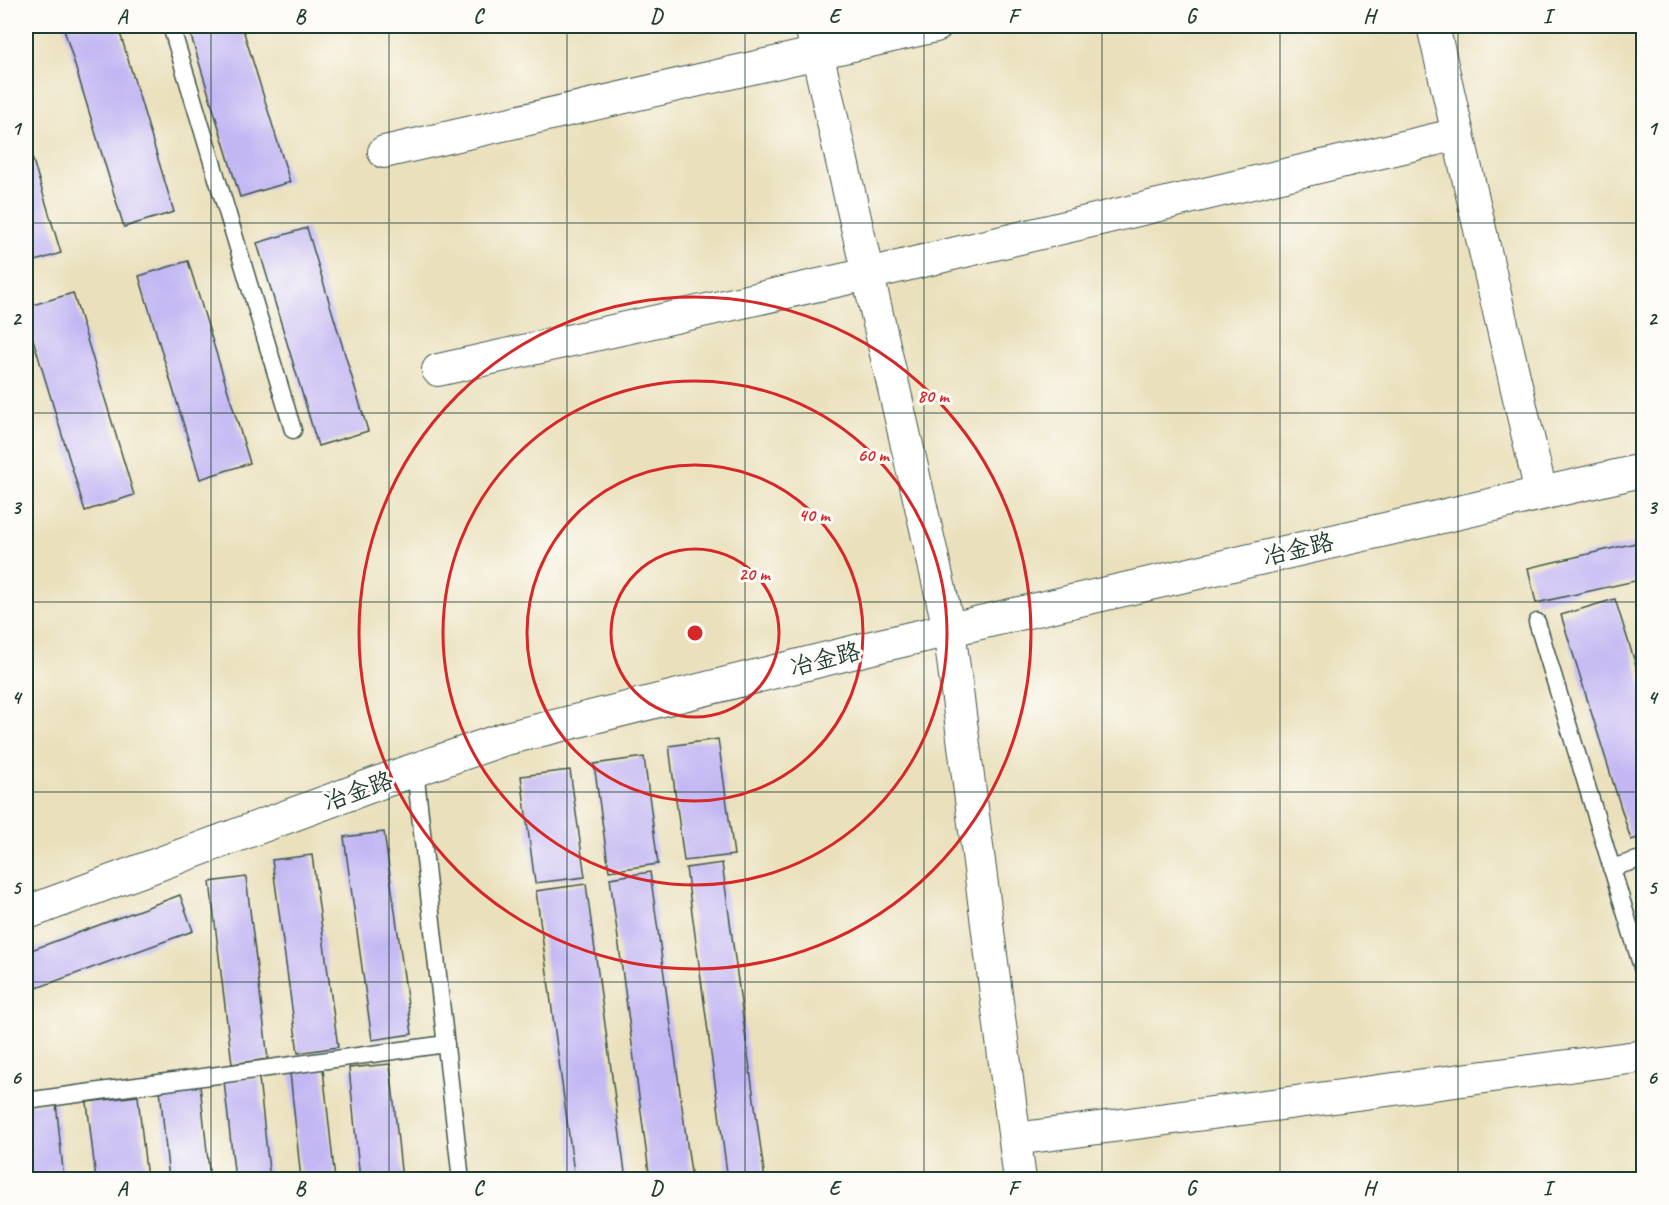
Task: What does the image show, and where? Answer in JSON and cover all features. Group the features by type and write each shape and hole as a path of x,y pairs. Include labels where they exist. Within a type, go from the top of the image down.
{"street":[{"path":"384,152 814,39 936,26"},
{"path":"1433,26 1541,493"},
{"path":"814,39 949,629 1020,1179"},
{"path":"438,370 868,274 1458,134"},
{"name":"冶金路","path":"26,913 504,739 949,629 1644,470"},
{"path":"1015,1139 1644,1056"}],"lane":[{"path":"171,26 293,430"},
{"path":"1537,622 1644,974"},
{"path":"416,770 461,1179"},
{"path":"1611,868 1644,858"},
{"path":"26,1101 446,1044"}],"building":[{"path":"63,26 118,26 174,212 124,227"},
{"path":"188,26 242,26 290,182 240,197"},
{"path":"26,137 61,253 26,264"},
{"path":"307,228 368,431 318,446 257,243"},
{"path":"188,261 250,463 200,479 139,276"},
{"path":"73,293 134,495 85,511 26,316 26,307"},
{"path":"1644,541 1644,579 1536,603 1528,568"},
{"path":"1615,599 1644,691 1644,836 1631,840 1561,615"},
{"path":"718,739 734,855 684,861 669,746"},
{"path":"644,757 658,864 609,871 594,764"},
{"path":"570,770 585,877 535,883 521,776"},
{"path":"384,832 412,1034 372,1040 344,837"},
{"path":"312,855 338,1047 298,1053 272,860"},
{"path":"722,863 765,1180 728,1180 686,868"},
{"path":"650,872 692,1180 650,1180 610,878"},
{"path":"246,877 268,1059 232,1064 210,882"},
{"path":"586,884 626,1180 575,1180 536,891"},
{"path":"180,895 193,931 26,992 26,952"},
{"path":"390,1064 402,1180 360,1180 349,1068"},
{"path":"323,1069 335,1180 301,1180 290,1072"},
{"path":"259,1078 270,1180 235,1180 224,1081"},
{"path":"200,1085 210,1180 169,1180 160,1089"},
{"path":"138,1096 147,1180 96,1180 87,1102"},
{"path":"56,1102 64,1180 30,1180 26,1140 26,1105"}]}
